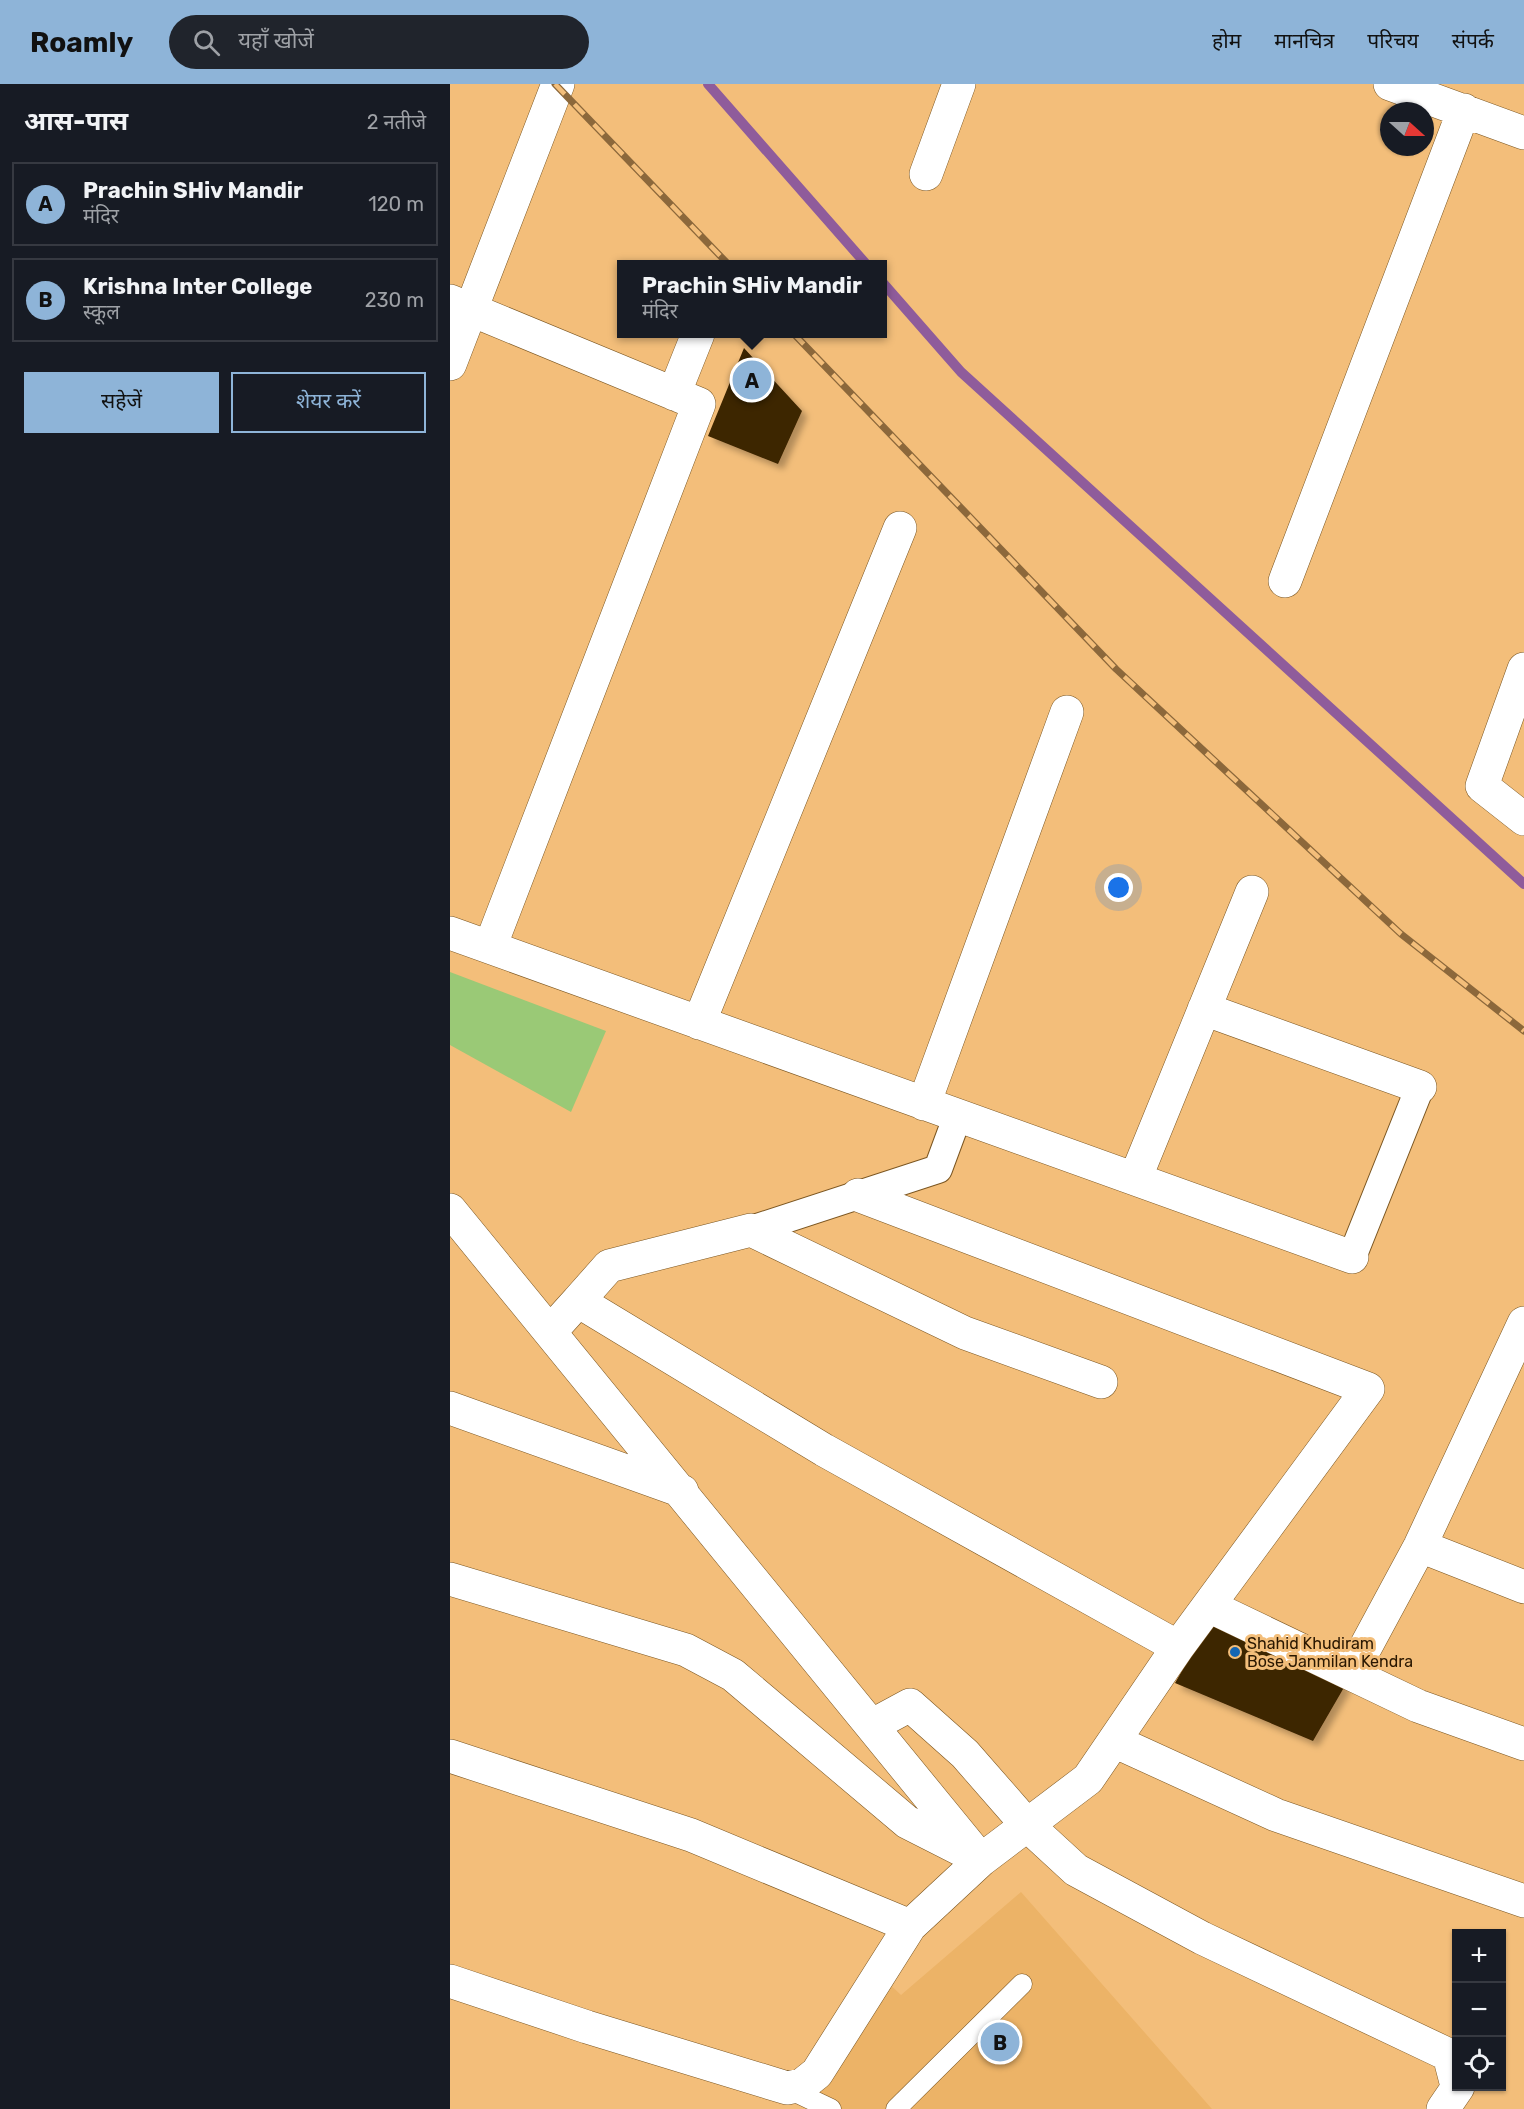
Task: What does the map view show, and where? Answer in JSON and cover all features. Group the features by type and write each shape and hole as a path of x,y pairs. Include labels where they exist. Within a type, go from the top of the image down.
{"street":[{"path":"450,364 460,305 558,84"},
{"path":"926,174 959,84"},
{"path":"1390,84 1524,133"},
{"path":"1285,581 1464,110"},
{"path":"460,305 699,404 490,947"},
{"path":"674,394 696,338"},
{"path":"699,1023 900,528"},
{"path":"1524,669 1482,786 1524,819"},
{"path":"924,1104 1067,712"},
{"path":"1135,1179 1252,892"},
{"path":"450,933 1352,1257 1420,1087 1204,1010"},
{"path":"550,1332 609,1266 751,1230 938,1169 958,1115"},
{"path":"450,1981 588,2027 787,2088 802,2085 817,2073 910,1926 981,1860 1088,1779 1178,1647 1368,1389 858,1195"},
{"path":"454,1218 682,1491 981,1860"},
{"path":"751,1230 965,1333 1101,1382"},
{"path":"578,1301 824,1450 1178,1647"},
{"path":"1351,1674 1420,1546 1521,1340"},
{"path":"450,1408 682,1491"},
{"path":"1420,1546 1524,1587"},
{"path":"450,1579 686,1650 733,1675 907,1822 981,1860"},
{"path":"1209,1606 1418,1706 1524,1744"},
{"path":"873,1725 910,1705 965,1754 1027,1825 1076,1870 1202,1938 1449,2055 1452,2067"},
{"path":"1114,1742 1276,1815 1524,1901"},
{"path":"450,1756 691,1835 910,1926"},
{"path":"1443,2109 1455,2091"},
{"path":"1459,2091 1464,2109"}],"lane":[{"path":"896,2109 1022,1984"},
{"path":"787,2088 831,2109"}],"shaded area":[{"path":"1021,1892 1212,2109 808,2109 884,1979 901,1995"}],"green space":[{"path":"450,972 606,1031 571,1112 450,1045"}],"building":[{"path":"744,348 802,411 778,464 708,436"},
{"name":"Shahid Khudiram Bose Janmilan Kendra","path":"1210,1622 1346,1684 1313,1741 1175,1683"}],"waterway":[{"path":"708,84 862,260"},
{"path":"887,288 961,372 1524,884"}],"railway":[{"path":"555,84 724,260"},
{"path":"798,338 1116,669 1401,934 1524,1031"}],"place":[{"name":"Prachin SHiv Mandir","path":"752,380"},
{"name":"Shahid Khudiram Bose Janmilan Kendra","path":"1235,1652"},
{"name":"Krishna Inter College","path":"1000,2042"}]}
